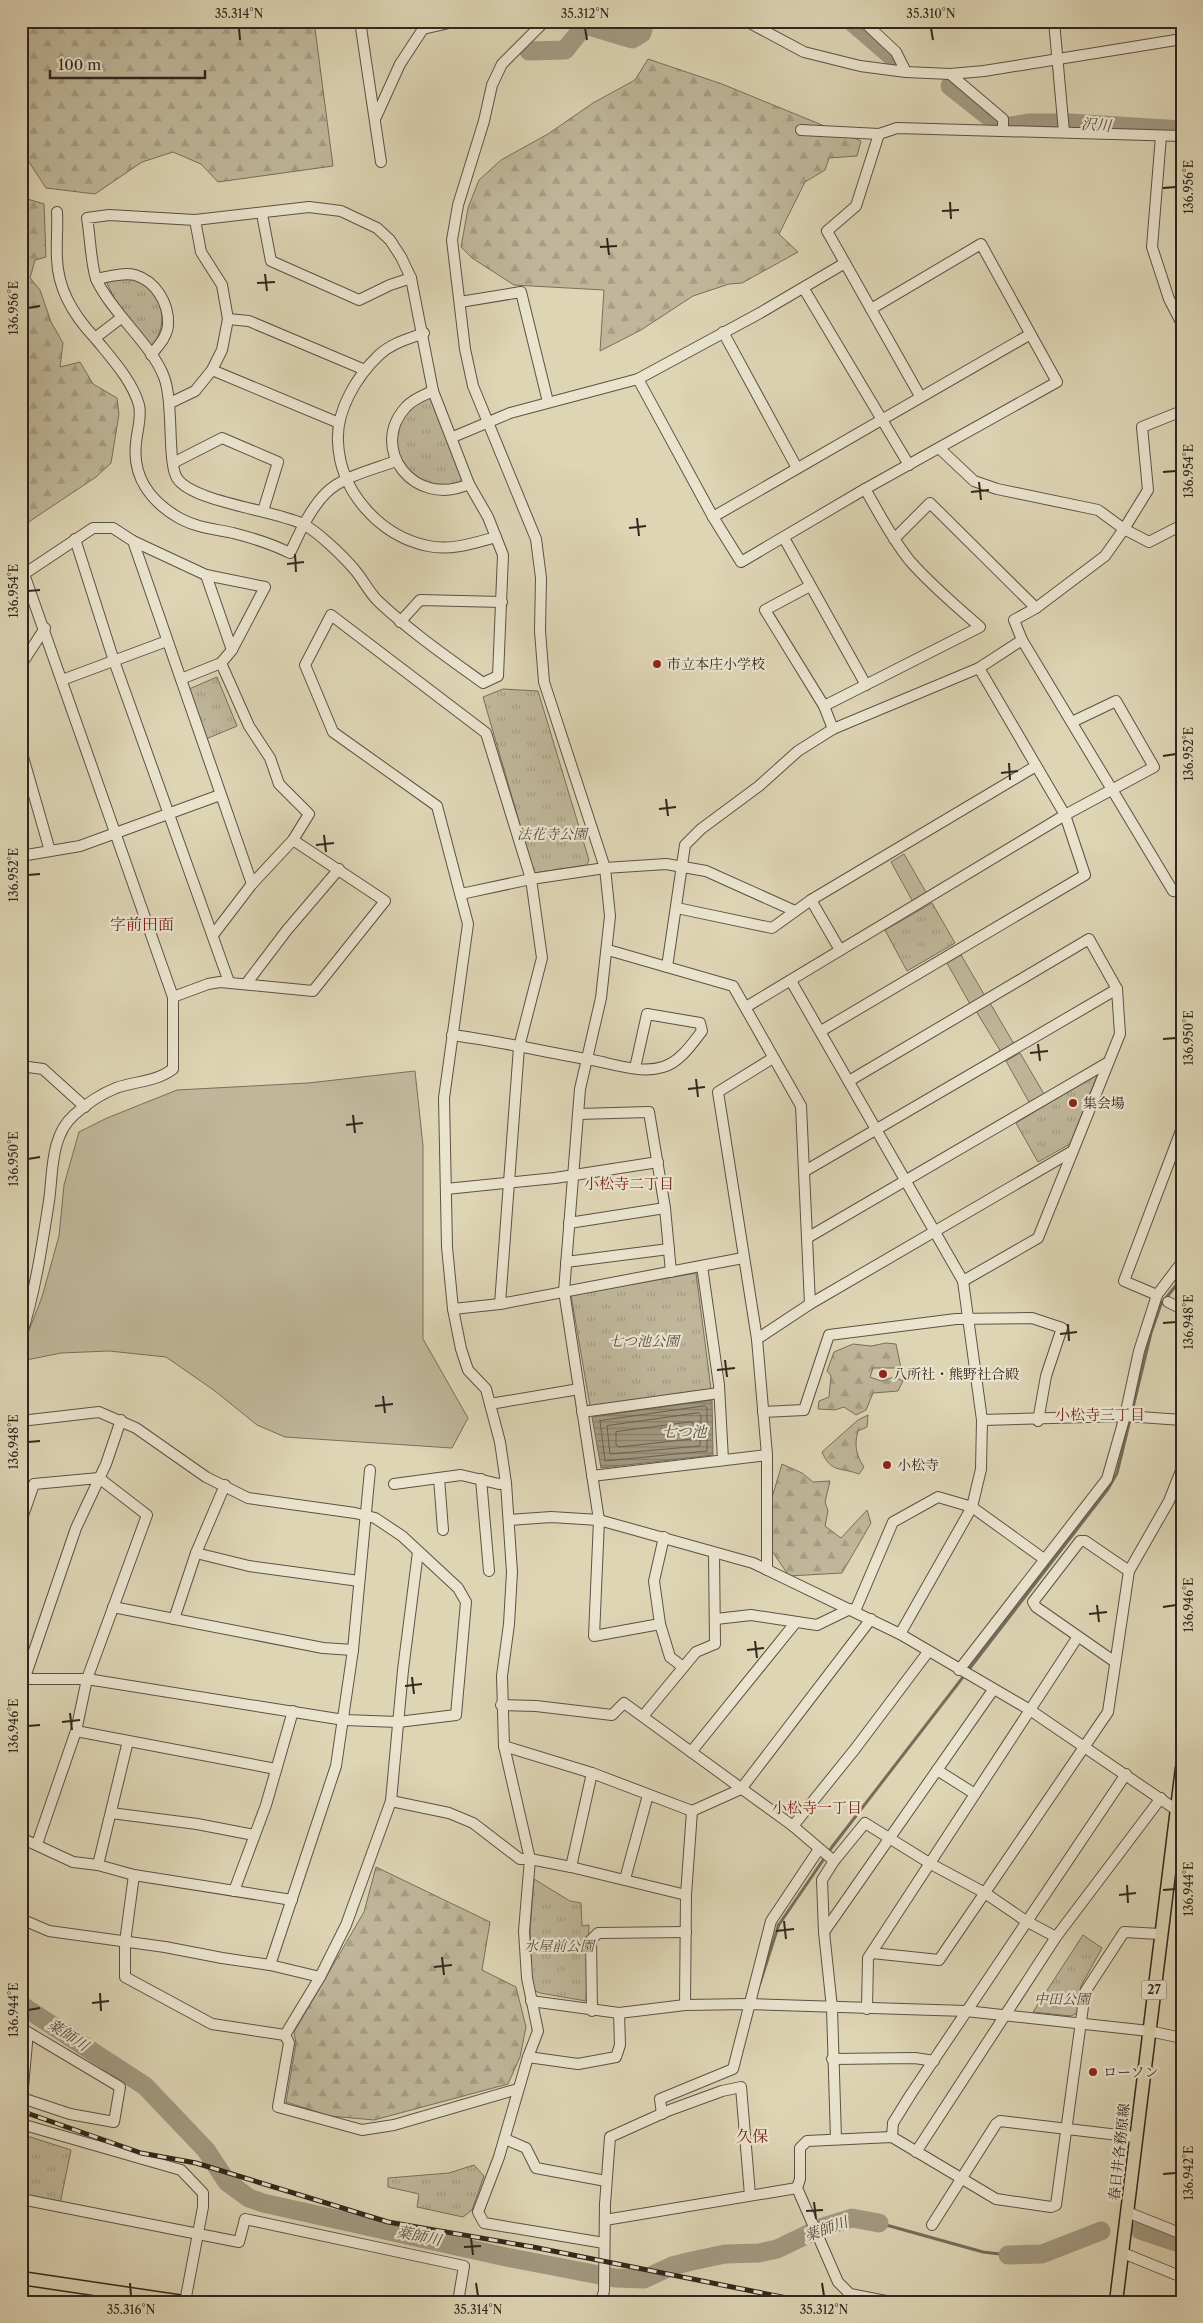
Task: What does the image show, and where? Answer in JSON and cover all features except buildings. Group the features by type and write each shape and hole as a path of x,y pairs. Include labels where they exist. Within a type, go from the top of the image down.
{"main road":[{"name":"春日井各務原線","path":"1116,2302 1160,1934 1179,1812 1182,1768"},
{"path":"21,2278 112,2297 185,2302"}],"street":[{"path":"360,21 381,162"},
{"path":"375,118 400,64 423,29 458,21"},
{"path":"545,21 502,64 492,84 484,121 458,205 452,240 465,349 473,386 536,538 541,578 540,631 544,682 605,868 610,916 608,950 601,998 586,1059 578,1114 564,1291 599,1520 594,1636 660,1624"},
{"path":"746,21 804,52 860,66 906,72 950,74 1058,60 1182,39"},
{"path":"863,21 896,52 906,72"},
{"path":"1054,21 1064,132"},
{"path":"950,74 1002,119 1004,131"},
{"path":"801,130 879,134 897,128 1182,136"},
{"path":"879,134 856,206 827,231 920,396"},
{"path":"1160,136 1152,247 1169,299 1182,324"},
{"path":"309,208 341,211 359,218 377,228 390,240 411,278 424,333 433,391 453,437 469,484 503,555 498,676 483,683 400,622 376,600 354,569 304,525 263,511 194,492 177,478 173,464 170,403 164,376 151,355 121,318 96,279 87,218 109,215 195,220 262,214 309,208"},
{"path":"56,212 57,258 62,288 85,328 121,372 137,399 140,415 135,444 142,485 160,504 192,524 249,538 290,553 304,525 327,492 347,480 396,461"},
{"path":"262,214 271,261 359,300 390,285 411,278"},
{"path":"170,403 195,391 212,370 222,350 228,319 222,285 201,252 195,220"},
{"path":"638,379 713,517 741,562 865,489 1057,382 1029,335 981,244 871,309"},
{"path":"453,437 487,422 548,402 638,379 804,289 845,263"},
{"path":"96,279 117,275 135,276 160,293 167,309 168,326 161,343 151,355"},
{"path":"804,289 909,465"},
{"path":"460,302 521,292 548,402"},
{"path":"95,338 121,318"},
{"path":"228,319 249,321 365,370"},
{"path":"723,332 797,468"},
{"path":"424,333 400,341 380,354 365,370 345,405 339,423 338,442 347,480 359,502 374,519 410,540 429,547 450,548 496,537"},
{"path":"713,517 797,468 882,422 920,396 1029,335"},
{"path":"212,370 339,423"},
{"path":"433,391 408,405 396,424 393,435 396,461 408,476 424,487 434,491 458,489 469,484"},
{"path":"1182,411 1142,427 1148,490 1105,556 1036,608 1014,620 1022,640 1072,722 1110,790 1173,892 1182,892"},
{"path":"173,464 222,438 278,462 263,511"},
{"path":"939,448 974,482 998,489 1098,510 1149,542 1182,524"},
{"path":"824,706 980,627 939,591 910,561 894,539 865,489"},
{"path":"894,539 930,503 1036,608"},
{"path":"21,1336 30,1307 49,1200 53,1161 67,1122 85,1107 116,1088 141,1083 173,1069 173,997 45,628 23,571 93,528 113,528 133,541 206,575 265,587 232,650 222,663 182,679"},
{"path":"784,538 866,685"},
{"path":"75,539 114,661 229,982"},
{"path":"133,541 252,884"},
{"path":"206,575 232,650"},
{"path":"810,586 765,610 824,706 833,729"},
{"path":"400,622 420,600 502,602"},
{"path":"500,1304 519,1047 542,958 531,879 486,733 331,615 306,665 334,732 437,806 468,924 444,1098 447,1247 453,1310 468,1370 486,1389 500,1442 506,1484 512,1572 501,1705 504,1746 530,1859 524,1931 527,1978 538,2032 528,2057 505,2139 478,2212 484,2223 604,2243"},
{"path":"21,665 45,628"},
{"path":"667,967 685,845 701,830 759,786 798,751 833,729 979,668 1022,640"},
{"path":"62,680 167,641"},
{"path":"213,935 252,884 292,840 309,814 279,784 270,758 248,726 222,663"},
{"path":"821,1031 1084,875 1065,815 979,668"},
{"path":"746,1006 791,981 1065,815 1154,767 1116,701 1072,722"},
{"path":"21,750 50,851"},
{"path":"677,908 772,928 811,900 1036,766"},
{"path":"21,856 80,846 220,795"},
{"path":"173,997 208,984 229,982 313,991 385,901 339,869 292,840"},
{"path":"461,894 531,879 605,868 666,864 683,865 706,871 795,911"},
{"path":"246,984 287,930 339,869"},
{"path":"811,900 840,950"},
{"path":"849,1081 1089,939 1117,989 1120,1034 1106,1063 1038,1238 963,1281"},
{"path":"608,950 733,986 746,1006 801,1106 810,1304"},
{"path":"791,981 963,1281 982,1420 981,1470 972,1507 900,1634"},
{"path":"805,1171 1117,989"},
{"path":"452,1035 634,1068 649,1070 665,1066 689,1049 702,1031 700,1024 647,1014 634,1068"},
{"path":"767,1570 767,1455 757,1339 718,1092 773,1058"},
{"path":"807,1238 1106,1063"},
{"path":"21,1066 43,1069 85,1107"},
{"path":"578,1114 649,1112 665,1208 671,1272"},
{"path":"1157,1295 1124,1281 1182,1128"},
{"path":"757,1339 810,1304 1071,1152"},
{"path":"446,1189 509,1183 658,1162"},
{"path":"569,1223 665,1208"},
{"path":"566,1262 669,1249"},
{"path":"453,1310 500,1304 743,1258"},
{"path":"959,1670 1107,1479 1125,1416 1139,1351 1157,1295 1182,1262"},
{"path":"702,1266 719,1393 723,1460"},
{"path":"1168,1302 1182,1309"},
{"path":"763,1412 804,1410 829,1335 956,1319 1032,1318 1062,1328 1046,1376 1038,1420"},
{"path":"490,1404 579,1389"},
{"path":"582,1412 719,1393"},
{"path":"21,1421 99,1412 121,1420 136,1428 206,1477 248,1498 365,1515 388,1526 458,1588 466,1602 456,1715 398,1722 344,1720 87,1679 22,1682 76,1528 99,1478 121,1420"},
{"path":"982,1420 1038,1420 1125,1416 1182,1420"},
{"path":"592,1476 767,1455"},
{"path":"872,1953 939,1960 1108,1712 1129,1571 1169,1501 1182,1468"},
{"path":"270,1965 336,1766 353,1650 370,1470"},
{"path":"394,1484 461,1474 506,1484"},
{"path":"21,1521 34,1484 99,1478 147,1515 87,1679 76,1731 38,1844"},
{"path":"439,1478 443,1530"},
{"path":"481,1479 488,1571"},
{"path":"174,1619 196,1553 225,1485"},
{"path":"716,1619 750,1615 818,1624 853,1610 893,1522 938,1497 972,1507 1044,1559"},
{"path":"509,1520 551,1517 599,1520 753,1563 900,1634 1030,1710 1086,1746 1179,1812"},
{"path":"664,1537 654,1581 660,1624 670,1657 684,1667"},
{"path":"1114,1662 1077,1638 1036,1607 1033,1602 1080,1541 1085,1541 1129,1571"},
{"path":"284,2035 320,1977 346,1925 391,1801 398,1722 418,1552"},
{"path":"196,1553 249,1566 359,1581"},
{"path":"644,1715 696,1652 715,1644 714,1553"},
{"path":"113,1607 324,1648 353,1650"},
{"path":"504,1746 592,1773 692,1811 741,1789 870,1619"},
{"path":"691,1752 796,1622"},
{"path":"866,2009 868,1958 1077,1638"},
{"path":"792,1826 855,1748 928,1652"},
{"path":"824,1932 888,1836 993,1690"},
{"path":"501,1705 536,1706 612,1715 624,1703 644,1715 792,1826 834,1861"},
{"path":"234,1891 266,1805 293,1711"},
{"path":"76,1731 276,1769"},
{"path":"98,1865 128,1741"},
{"path":"937,1770 975,1794"},
{"path":"570,1866 592,1773"},
{"path":"892,2136 892,2123 1126,1774"},
{"path":"625,1879 648,1794"},
{"path":"916,2152 1056,1937 1161,1798"},
{"path":"391,1801 449,1813 465,1819 520,1859 570,1866 686,1895"},
{"path":"685,2005 686,1895 692,1811"},
{"path":"111,1813 197,1824 254,1834"},
{"path":"836,2139 832,2059 832,2008 824,1932 822,1880 834,1861 865,1823 931,1864 986,1893 1026,1921 1056,1937"},
{"path":"21,1838 38,1844 73,1862 98,1865 134,1875 292,1900"},
{"path":"662,2114 660,2099 733,2069 748,2004 771,1921 819,1849"},
{"path":"134,1875 125,1942 125,1978 212,2024 284,2035"},
{"path":"21,1920 49,1931 165,1947 270,1965 320,1977"},
{"path":"891,2302 850,2298 832,2272 820,2239 796,2188 800,2179 800,2148 807,2141 892,2136 996,2199 1054,2206 1059,2200 1085,1992 1122,1933 1128,1930 1160,1934"},
{"path":"592,2011 591,1940 598,1933 686,1932"},
{"path":"531,2001 592,2011 619,2013 685,2005 748,2004 966,2011 1149,2031 1182,2038"},
{"path":"528,2057 578,2064 616,2057 620,2045 619,2013"},
{"path":"25,2030 120,2087 114,2122 70,2114 22,2098 25,2030"},
{"path":"284,2035 289,2044 278,2107 362,2130 394,2125 518,2090"},
{"path":"832,2059 915,2058 934,2061"},
{"path":"601,2302 604,2291 606,2181 610,2137 662,2114 722,2091 741,2087 750,2195"},
{"path":"932,2225 961,2177 996,2124 1000,2121 1135,2136"},
{"path":"21,2124 181,2170 203,2193 185,2302"},
{"path":"505,2139 526,2148 536,2168 606,2181"},
{"path":"605,2220 796,2188"},
{"path":"21,2199 239,2242 245,2219 464,2266 458,2302"},
{"path":"1127,2212 1182,2234"},
{"path":"1123,2253 1182,2277"},
{"path":"21,2278 23,2302"}],"green space":[{"path":"26,21 314,21 333,166 218,182 201,164 173,152 142,162 95,194 46,188 27,159"},
{"path":"648,59 722,84 861,141 857,156 829,158 825,170 805,182 779,234 798,252 742,283 729,284 693,296 641,330 600,351 604,290 514,285 472,258 461,247 468,208 479,180 501,160 548,134 593,103 635,80"},
{"path":"21,197 44,204 46,257 35,260 30,278 40,290 51,322 63,343 60,367 80,362 93,384 117,398 119,414 111,463 96,477 30,521 21,530"},
{"path":"136,280 146,285 154,292 159,301 162,320 156,340 150,348 116,302 106,281"},
{"path":"432,394 466,482 434,488 410,473 400,458 397,432 403,416 409,409"},
{"path":"217,677 237,726 206,739 189,689"},
{"name":"法花寺公園","path":"503,689 538,691 589,860 587,865 534,873 483,697"},
{"path":"904,854 927,894 913,902 891,862"},
{"path":"932,903 955,943 907,971 885,930"},
{"path":"961,955 985,996 970,1004 947,963"},
{"path":"990,1003 1014,1044 1001,1052 976,1011"},
{"path":"1020,1053 1044,1094 1029,1102 1006,1061"},
{"path":"415,1071 423,1146 423,1339 468,1418 452,1448 285,1437 257,1425 215,1391 166,1357 109,1351 61,1353 21,1361 21,1351 42,1297 59,1236 64,1185 79,1132 107,1118 177,1090 308,1083"},
{"path":"1098,1073 1070,1144 1038,1162 1016,1123"},
{"name":"七つ池公園","path":"696,1273 711,1389 590,1406 571,1295"},
{"path":"886,1343 896,1344 901,1368 873,1368 870,1377 881,1381 894,1377 903,1381 898,1391 873,1393 866,1410 856,1415 844,1407 835,1410 818,1409 819,1401 829,1397 831,1376 827,1371 834,1352 853,1344 871,1346"},
{"path":"868,1415 867,1427 858,1431 856,1441 859,1458 864,1467 859,1474 833,1466 825,1459 822,1452 858,1420"},
{"path":"782,1464 802,1473 813,1482 830,1481 825,1502 828,1511 825,1526 841,1538 867,1510 871,1523 842,1573 789,1576 772,1551 771,1501"},
{"path":"376,1867 490,1922 482,1970 516,1987 526,2027 520,2057 508,2084 374,2120 330,2116 286,2102 296,2043 294,2032 364,1912"},
{"name":"水屋前公園","path":"534,1879 570,1901 581,1903 582,1926 589,1925 586,2001 540,1993 535,1991 532,1985 530,1930"},
{"name":"中田公園","path":"1083,1935 1102,1948 1081,1986 1077,2013 1071,2016 1033,2012"},
{"path":"21,2134 71,2150 60,2204 21,2195"},
{"path":"474,2165 484,2176 472,2210 463,2217 417,2207 419,2194 388,2187 388,2178 449,2173"}],"water":[{"name":"七つ池","path":"712,1400 713,1455 601,1468 592,1417"}],"waterway":[{"name":"沢川","path":"529,51 565,50 585,25 632,39 642,33 645,21"},
{"name":"沢川","path":"851,21 895,59"},
{"name":"沢川","path":"950,86 997,123"},
{"name":"沢川","path":"1011,126 1030,123 1071,123 1182,130"},
{"path":"760,1983 779,1924 778,1926 832,1847 1108,1489 1117,1473 1151,1333 1161,1304 1182,1278"},
{"name":"薬師川","path":"21,2005 145,2086 206,2150 227,2182 249,2198 263,2203 506,2257 615,2278 644,2279 672,2266 692,2261 725,2254 759,2253 777,2249 823,2227 852,2218 879,2223"},
{"path":"879,2223 983,2252 1008,2255"},
{"name":"薬師川","path":"1140,2230 1182,2244"},
{"name":"薬師川","path":"1008,2255 1042,2254 1101,2231"}],"railway":[{"path":"21,2111 141,2153 196,2163 388,2222 533,2247 807,2302"}],"place":[{"name":"市立本庄小学校","path":"657,664"},
{"name":"集会場","path":"1073,1103"},
{"name":"八所社・熊野社合殿","path":"883,1374"},
{"name":"小松寺","path":"887,1465"},
{"name":"ローソン","path":"1093,2072"}],"district":[{"name":"字前田面","path":"142,924"},
{"name":"小松寺二丁目","path":"629,1184"},
{"name":"小松寺三丁目","path":"1100,1415"},
{"name":"小松寺一丁目","path":"817,1808"},
{"name":"久保","path":"752,2136"}]}
